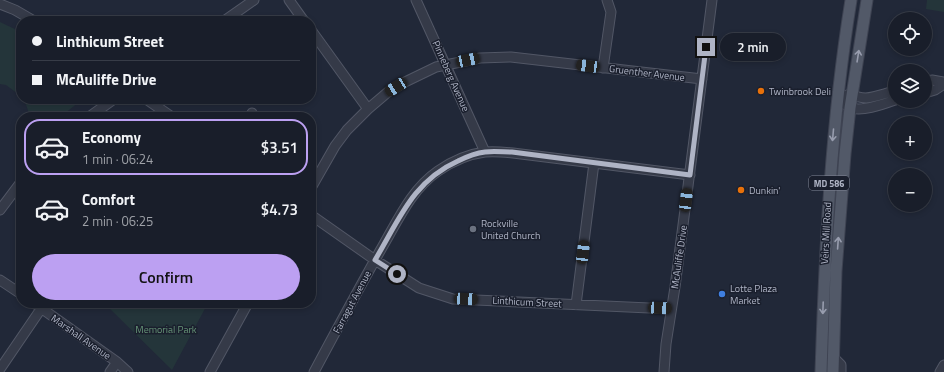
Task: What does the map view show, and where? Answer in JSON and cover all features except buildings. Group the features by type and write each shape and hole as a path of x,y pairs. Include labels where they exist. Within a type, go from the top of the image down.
{"main road":[{"name":"Veirs Mill Road","path":"821,372 824,269 829,186 838,97 851,0"},
{"name":"Veirs Mill Road","path":"833,372 836,271 845,154 850,108 867,0"},
{"path":"824,269 836,271"}],"street":[{"path":"231,16 254,0"},
{"path":"289,0 300,16"},
{"name":"Pinneberg Avenue","path":"416,0 485,152"},
{"path":"603,68 611,12 607,0"},
{"name":"McAuliffe Drive","path":"664,372 712,0"},
{"path":"0,4 25,16"},
{"path":"316,37 368,109"},
{"name":"Gruenther Avenue","path":"316,179 335,146 347,130 368,109 388,92 436,67 480,58 511,57 702,79"},
{"path":"932,80 944,83"},
{"path":"932,91 944,83"},
{"path":"838,97 852,95 864,98 888,93"},
{"path":"838,97 850,108 862,109 888,102"},
{"path":"96,112 107,104"},
{"path":"153,104 165,112"},
{"name":"Farragut Avenue","path":"314,372 375,260 411,198 423,184 437,172 449,165 464,158 485,152 512,152 690,175"},
{"path":"576,305 594,163"},
{"path":"0,210 16,189"},
{"name":"Linthicum Street","path":"316,219 375,260 419,288 453,298 671,309"},
{"path":"0,280 16,291"},
{"path":"0,369 38,308"},
{"name":"Marshall Avenue","path":"44,308 117,362 128,372"},
{"path":"210,372 245,308"},
{"path":"833,357 841,364 841,372"},
{"path":"110,372 117,362"},
{"path":"940,372 944,365"}],"green space":[{"path":"927,0 944,0 944,12 926,9"},
{"path":"0,22 16,30 16,92 6,85 0,84"},
{"path":"26,104 77,104 66,112 29,112"},
{"name":"Memorial Park","path":"109,308 205,308 172,370"}],"place":[{"name":"Twinbrook Deli","path":"761,91"},
{"name":"Dunkin'","path":"741,190"},
{"name":"Rockville United Church","path":"473,229"},
{"name":"Lotte Plaza Market","path":"722,294"}],"route":[{"path":"397,274 375,260 411,198 423,184 437,172 464,158 485,152 512,152 690,175 706,47"}]}
